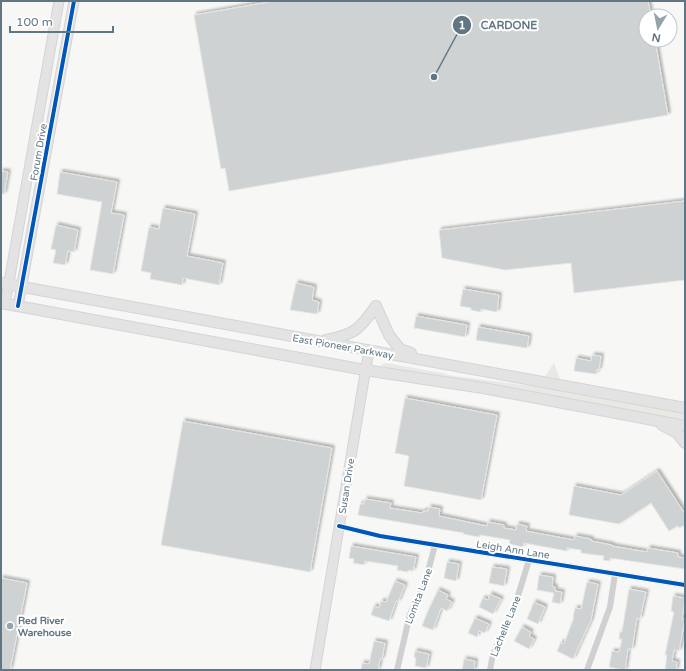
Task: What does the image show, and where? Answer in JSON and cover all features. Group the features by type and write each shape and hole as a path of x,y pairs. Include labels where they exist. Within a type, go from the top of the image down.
{"main road":[{"name":"East Pioneer Parkway","path":"5,284 685,408"},
{"name":"East Pioneer Parkway","path":"3,304 365,370 483,388 685,426"},
{"path":"320,341 338,338 353,332 366,321 376,306 389,335 400,349 436,363"},
{"path":"664,404 685,401"},
{"path":"655,420 677,433 685,443"}],"street":[{"name":"Forum Drive","path":"3,304 5,284 31,160 60,1"},
{"name":"Forum Drive","path":"18,306 74,1"},
{"path":"31,160 45,162"},
{"name":"Susan Drive","path":"315,670 369,350"},
{"name":"Leigh Ann Lane","path":"339,526 380,536 685,585"},
{"name":"Lomita Lane","path":"397,670 410,614 425,583 435,545"},
{"name":"Lachelle Lane","path":"490,670 493,654 513,612 529,560"},
{"path":"587,670 610,607 615,574"}],"shaded area":[{"path":"387,363 447,374 447,376 538,387 685,414 685,422 390,369 380,365"},
{"path":"554,363 560,379 545,376"}],"building":[{"path":"275,1 648,1 649,8 638,8 638,48 656,48 668,115 229,191 225,168 221,169 194,15"},
{"path":"1,171 8,172 4,194 1,194"},
{"path":"60,172 117,182 111,213 124,215 113,274 90,270 102,202 57,194"},
{"path":"685,201 685,280 574,293 571,263 505,270 442,258 439,230"},
{"path":"163,208 195,214 187,256 223,263 219,285 183,278 182,285 150,279 151,273 141,271 149,227 159,229"},
{"path":"56,225 78,230 74,252 68,251 65,265 53,263 56,250 51,249"},
{"path":"296,283 314,287 312,300 319,302 317,314 290,310"},
{"path":"463,289 499,295 497,312 481,309 481,312 460,306"},
{"path":"416,316 467,325 465,337 414,328"},
{"path":"478,327 529,336 527,348 476,340"},
{"path":"592,355 601,356 599,370 597,369 596,374 574,371 576,358 591,361"},
{"path":"405,398 497,415 481,500 404,486 409,456 395,453"},
{"path":"183,421 332,448 310,572 161,545"},
{"path":"657,471 685,514 685,525 679,528 678,526 669,531 651,503 619,524 569,515 574,486 621,495"},
{"path":"365,499 391,503 390,508 422,513 423,511 428,511 429,507 440,509 439,516 487,526 488,522 504,525 504,528 516,530 517,524 527,526 526,531 574,540 575,536 591,539 591,541 612,546 647,552 648,548 678,553 678,557 685,558 685,569 610,558 610,561 603,560 604,556 581,553 581,550 567,548 567,551 524,543 523,547 509,544 510,540 480,535 479,537 463,534 464,533 358,515 360,504 364,504"},
{"path":"351,546 416,557 413,571 408,570 408,572 397,570 398,566 365,561 364,565 353,563 354,559 349,558"},
{"path":"447,562 459,564 456,581 444,578"},
{"path":"492,567 507,569 504,586 489,583"},
{"path":"539,575 553,577 552,586 555,587 555,591 562,592 560,604 552,602 554,593 537,590"},
{"name":"Red River Warehouse","path":"1,578 27,583 10,670 1,670"},
{"path":"395,581 405,585 398,602 396,601 389,621 371,615 374,606 379,608 381,601 386,602"},
{"path":"587,582 598,584 591,620 573,659 557,651 561,642 564,644 574,617 575,608 581,609"},
{"path":"629,589 646,592 640,619 637,618 632,649 628,649 625,670 609,667 612,651 619,652 622,639 619,639 620,632 622,632"},
{"path":"438,590 448,595 446,599 452,602 447,611 441,608 433,630 422,626"},
{"path":"490,594 501,599 493,614 479,607 483,598 488,600"},
{"path":"673,596 685,598 682,619 685,619 679,651 674,650 672,661 677,662 676,670 665,670 667,655 665,655 674,612 671,611"},
{"path":"534,602 545,607 538,624 527,619"},
{"path":"475,618 489,624 485,633 479,631 477,637 468,633"},
{"path":"522,627 531,632 529,636 534,639 529,649 514,641"},
{"path":"374,641 385,643 378,670 361,670 362,663 369,664"},
{"path":"415,651 429,654 426,668 415,666"},
{"path":"464,659 475,661 474,670 462,670"}],"cycle path":[{"path":"18,306 74,1"},
{"path":"339,526 380,536 685,585"}],"place":[{"name":"CARDONE","path":"434,77"},
{"name":"Red River Warehouse","path":"10,626"}]}
